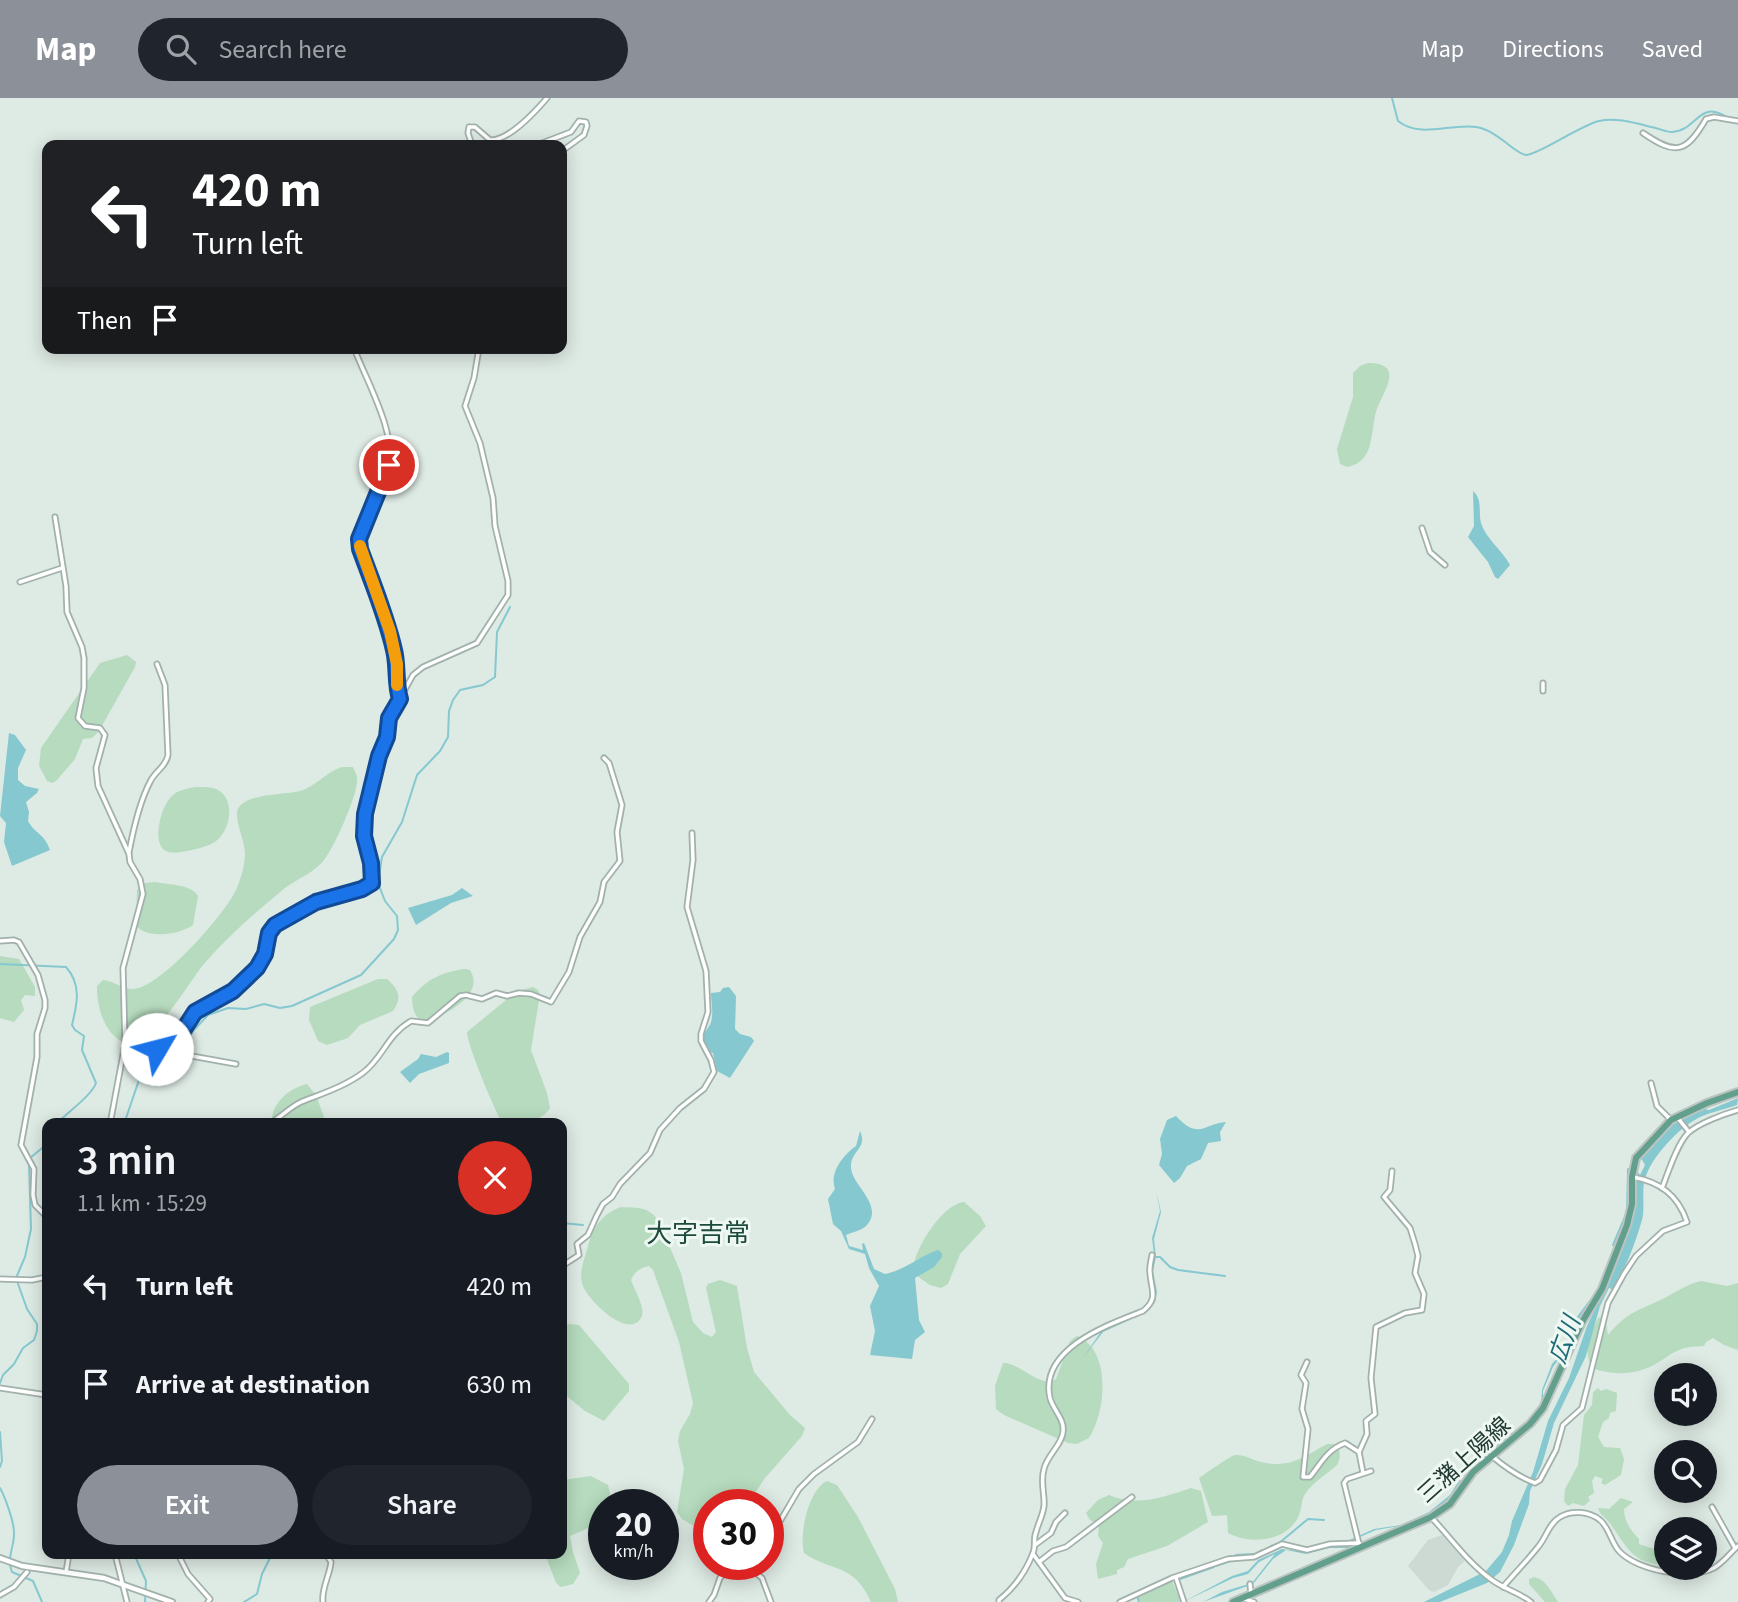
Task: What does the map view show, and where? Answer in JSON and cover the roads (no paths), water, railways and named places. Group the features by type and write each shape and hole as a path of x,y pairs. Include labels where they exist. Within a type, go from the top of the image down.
{"main road":[{"name":"三潴上陽線","path":"1233,1602 1253,1598 1358,1542 1431,1517 1450,1504 1473,1472 1538,1416 1582,1322 1602,1289 1627,1225 1632,1204 1636,1158 1676,1119 1707,1102 1738,1092"}],"street":[{"path":"470,140 469,127 475,127 490,140 500,139 520,125 547,98"},
{"path":"1643,133 1671,148 1692,140 1706,119 1714,117 1738,121"},
{"path":"550,140 571,132 579,121 586,122 584,135 567,147"},
{"path":"356,354 391,449 389,465 359,539 360,549 390,631 397,664 400,699"},
{"path":"156,1049 180,1035 195,1012 233,991 257,968 265,954 269,933 275,925 316,902 362,889 372,883 371,863 364,836 365,814 379,756 387,737 389,718 417,671 477,643 508,595 508,581 497,540 493,498 480,443 465,406 478,354"},
{"path":"55,517 68,596 67,612 84,658 84,688 78,718 85,726 100,728 105,735 96,768 98,786 129,854 130,862 140,879 143,894 123,968 125,1044 111,1118"},
{"path":"1422,528 1430,552 1445,565"},
{"path":"20,582 62,568"},
{"path":"129,854 148,786 155,773 167,762 165,685 157,664"},
{"path":"1543,683 1543,691"},
{"path":"278,1118 299,1103 314,1099 361,1074 400,1027 411,1021 430,1022 460,996 482,999 496,993 507,996 519,993 531,994 551,1002 569,972 580,937 600,902 604,882 620,862 617,832 622,805 609,763 604,758"},
{"path":"567,1263 579,1255 577,1244 588,1235 603,1204 650,1153 660,1130 680,1108 704,1089 714,1072 701,1041 708,1012 706,971 687,907 693,860 692,833"},
{"path":"0,941 19,942 38,975 45,1000 37,1034 37,1057 21,1145 34,1169 33,1195 35,1205 42,1212"},
{"path":"125,1044 236,1064"},
{"path":"1651,1083 1657,1106 1687,1130"},
{"path":"1662,1188 1687,1130 1719,1115 1738,1110"},
{"path":"1363,1473 1359,1452 1367,1434 1366,1421 1375,1414 1371,1378 1376,1327 1405,1313 1422,1310 1424,1294 1415,1273 1417,1252 1410,1228 1384,1197 1390,1190 1392,1171"},
{"path":"1492,1456 1528,1480 1535,1483 1540,1480 1556,1450 1563,1425 1582,1408 1608,1303 1636,1256 1663,1231 1687,1222 1678,1200 1647,1180 1634,1177"},
{"path":"1079,1602 1065,1598 1034,1549 1034,1538 1044,1506 1041,1482 1043,1469 1062,1437 1064,1428 1049,1397 1051,1368 1058,1358 1087,1337 1150,1305 1155,1288 1149,1271 1152,1255"},
{"path":"0,1279 42,1278"},
{"path":"1307,1362 1301,1375 1306,1383 1302,1409 1308,1446 1303,1477 1310,1477 1335,1447 1345,1443 1359,1452"},
{"path":"0,1388 42,1394"},
{"path":"784,1514 799,1489 814,1474 858,1442 872,1419"},
{"path":"1120,1602 1228,1559 1254,1557 1282,1544 1307,1550 1358,1542 1345,1483 1347,1479 1371,1471"},
{"path":"1041,1560 1053,1551 1066,1548 1132,1497"},
{"path":"1503,1587 1540,1545 1556,1519 1567,1513 1589,1514 1598,1518 1604,1523 1612,1542 1624,1556 1641,1567 1654,1570 1706,1571 1721,1563 1736,1547 1712,1507"},
{"path":"999,1602 1013,1589 1034,1549 1051,1533 1058,1519 1065,1513"},
{"path":"1431,1517 1459,1550 1492,1581 1531,1602"},
{"path":"0,1558 22,1566 87,1573 172,1602"},
{"path":"66,1572 68,1559"},
{"path":"116,1559 127,1602"},
{"path":"180,1559 188,1574 210,1599 208,1602"},
{"path":"323,1602 322,1594 330,1574 329,1559"},
{"path":"0,1595 14,1587 27,1572"},
{"path":"1175,1578 1184,1602"},
{"path":"709,1602 719,1580"},
{"path":"763,1580 771,1602"},
{"path":"1250,1584 1253,1598"}],"water":[{"path":"1473,491 1479,502 1483,529 1510,565 1498,579 1468,537 1474,526"},
{"path":"9,733 15,735 26,750 18,768 18,780 25,786 39,789 26,802 28,821 50,850 12,866 4,842 6,823 0,816"},
{"path":"462,888 473,896 451,903 416,925 408,908 452,895"},
{"path":"729,987 736,996 735,1029 754,1041 730,1078 717,1071 713,1053 708,1052 703,1040 711,1022 711,993"},
{"path":"447,1052 449,1063 419,1074 410,1083 400,1072 421,1054 436,1057"},
{"path":"1738,1098 1737,1105 1704,1116 1686,1126 1663,1148 1651,1166 1644,1183 1642,1220 1633,1247 1614,1290 1609,1288 1600,1306 1586,1356 1554,1423 1542,1464 1530,1491 1529,1504 1514,1545 1500,1572 1487,1583 1440,1602 1424,1602 1486,1571 1502,1552 1533,1472 1548,1421 1569,1378 1587,1326 1630,1228 1636,1164 1639,1165 1637,1171 1640,1175 1645,1165 1641,1158 1638,1159 1664,1130 1700,1108 1709,1110"},
{"path":"1176,1116 1196,1129 1226,1122 1220,1132 1221,1141 1208,1143 1201,1159 1187,1166 1174,1183 1159,1165 1162,1154 1160,1139 1167,1120"},
{"path":"860,1131 862,1142 852,1161 852,1173 872,1210 866,1226 846,1235 849,1246 863,1250 864,1243 874,1269 885,1274 938,1250 942,1253 934,1267 915,1278 919,1320 925,1332 915,1340 912,1359 870,1355 875,1331 870,1306 879,1286 865,1254 849,1249 841,1231 833,1224 828,1199 835,1189 834,1177 842,1159 856,1146"},
{"path":"1156,1191 1161,1212 1154,1239 1156,1257 1153,1271 1157,1292 1153,1304 1156,1294 1151,1273 1154,1254 1152,1238 1160,1211"},
{"path":"1591,1298 1574,1326 1567,1349 1553,1367 1543,1391 1543,1403 1529,1421 1464,1475 1449,1499 1428,1515 1400,1526 1376,1530 1339,1546 1355,1546 1385,1534 1353,1548 1329,1548 1306,1554 1286,1550 1273,1559 1253,1584 1203,1602 1222,1592 1252,1583 1275,1554 1259,1562 1248,1574 1233,1578 1183,1602 1232,1576 1248,1571 1258,1560 1282,1549 1306,1552 1336,1546 1374,1529 1401,1525 1429,1512 1450,1495 1463,1474 1539,1408 1542,1390 1552,1364 1566,1348 1573,1322"},
{"path":"1153,1304 1143,1314 1103,1332 1083,1358 1102,1330 1142,1313"}],"waterway":[{"path":"1392,98 1398,121 1407,126 1426,130 1476,127 1491,132 1516,151 1526,155 1599,121 1625,121 1672,132 1687,127 1704,113 1718,113 1728,118"},
{"path":"126,1118 139,1080 148,1069 177,1059 193,1031 208,1015 228,1008 246,1009 264,1004 280,1008 292,1006 361,975 394,939 398,930 397,916 385,901 378,883 382,857 402,822 417,775 440,751 448,737 449,711 453,700 460,690 483,685 495,677 497,632 510,607"},
{"path":"0,964 66,967 74,981 77,1002 72,1025 84,1036 82,1050 96,1083 62,1118"},
{"path":"30,1158 42,1148"},
{"path":"0,1383 23,1348 34,1340 37,1331 37,1324 27,1309 16,1278 25,1257 31,1229 29,1164"},
{"path":"1613,1245 1627,1212 1628,1169"},
{"path":"567,1223 583,1225"},
{"path":"1155,1257 1160,1257 1170,1267 1178,1270 1225,1276"},
{"path":"0,1432 0,1467"},
{"path":"1347,1477 1360,1472"},
{"path":"0,1488 14,1528 10,1561 12,1572 33,1581 42,1602"},
{"path":"1271,1546 1278,1544 1308,1519 1324,1520"},
{"path":"1255,1554 1262,1550"},
{"path":"1236,1555 1254,1554"},
{"path":"1224,1558 1232,1556"},
{"path":"136,1559 146,1581 145,1602"},
{"path":"244,1602 257,1594 270,1559"},
{"path":"1216,1566 1233,1560"},
{"path":"1180,1579 1214,1567"},
{"path":"1137,1596 1139,1602"}],"district":[{"name":"大字吉常","path":"698,1233"}],"water label":[{"name":"広川","path":"1565,1340"}]}
